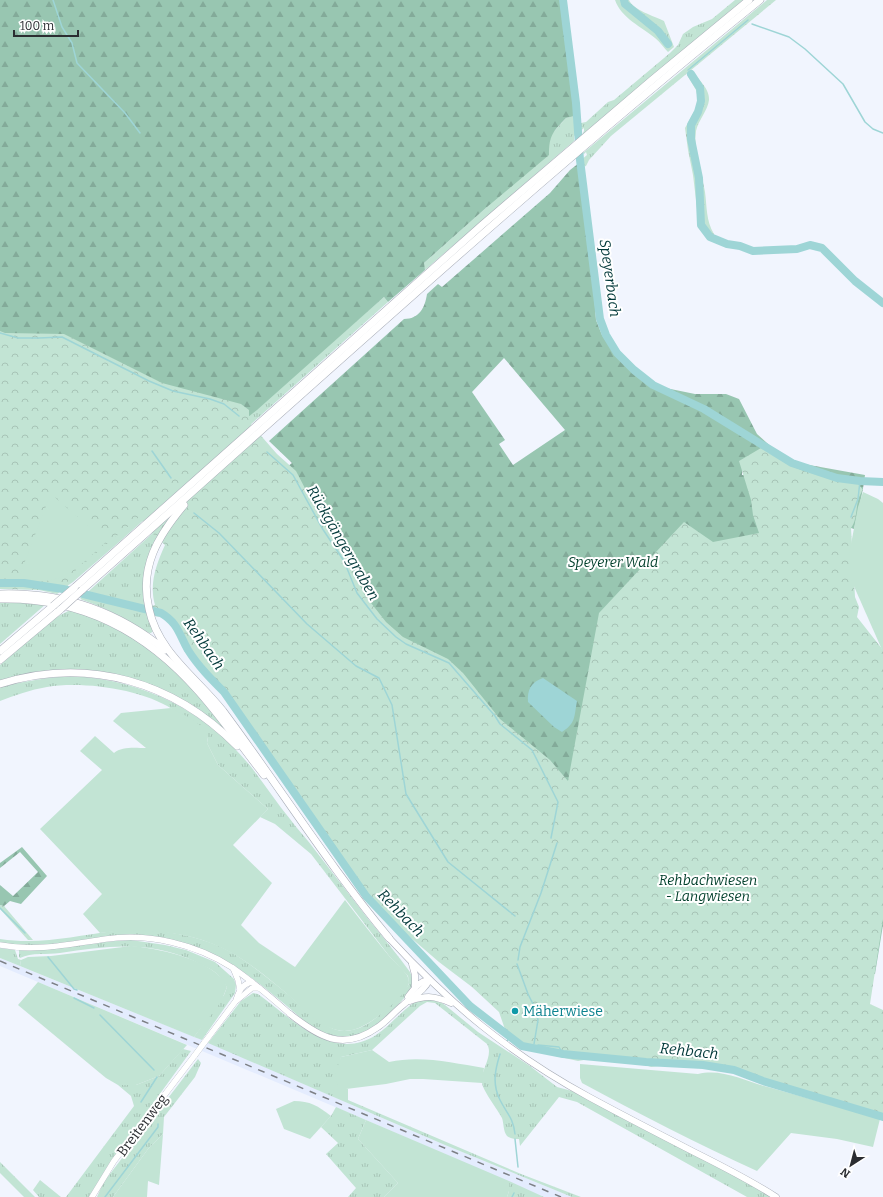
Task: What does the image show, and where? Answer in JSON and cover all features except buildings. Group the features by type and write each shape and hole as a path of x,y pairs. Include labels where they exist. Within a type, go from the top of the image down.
{"highway":[{"path":"0,651 212,470 470,236 575,145 749,0"},
{"path":"222,461 400,308 584,146 760,0"},
{"path":"212,470 167,525 156,545 147,574 147,603 150,615 159,636 176,659 222,710 314,840"},
{"path":"0,660 61,609 199,486"},
{"path":"0,594 42,595 64,599 90,607 119,619 138,630 176,659"},
{"path":"0,599 61,604 94,614 126,630 166,659 191,683 223,721 389,938"},
{"path":"0,684 39,675 74,673 109,676 139,684 172,697 202,715 221,730 255,763"}],"main road":[{"path":"389,938 454,1004 528,1061 589,1097 778,1197"},
{"path":"0,945 42,948 107,939 156,939 186,946 217,958 233,968 252,985"},
{"path":"412,962 415,975 415,988"},
{"path":"233,968 240,990"},
{"path":"405,1003 415,988 424,981 429,980"},
{"path":"235,1002 240,990 246,984 252,985 259,988 290,1014 317,1033 332,1039 346,1040 358,1038 379,1026 427,985 429,980"},
{"path":"235,1002 252,985"},
{"path":"405,1003 424,996 441,999 454,1004"},
{"name":"Breitenweg","path":"92,1197 111,1165 235,1002"}],"shaded area":[{"path":"543,678 577,701 575,715 572,722 567,729 562,732 554,727 528,702 529,690 535,682"},
{"path":"0,958 202,1040 445,1145 572,1197 544,1197 538,1195 366,1120 0,966"}],"green space":[{"path":"0,0 565,0 579,115 566,118 551,138 549,155 424,263 425,270 388,302 384,297 257,410 201,454 0,346"},
{"path":"615,0 629,0 631,4 639,10 664,21 674,47 668,52 659,41 632,22 622,12"},
{"path":"735,0 743,0 582,135 584,128 574,136 574,141 425,270 423,264 487,207 549,143 551,135 566,118 579,115 581,123 586,122 608,102 614,100 670,53 678,45 683,34 693,27 712,19"},
{"path":"767,0 776,0 611,136 589,160 586,166 580,168 580,161 587,155 586,152 584,154 583,153"},
{"path":"692,71 706,88 709,96 705,112 697,127 695,139 705,192 708,219 714,234 709,240 699,225 693,175 685,128 699,103 696,90 687,75"},
{"name":"Speyerer Wald","path":"579,163 596,320 602,335 616,355 651,385 695,394 726,394 739,399 757,434 787,461 865,475 854,529 839,524 742,460 742,475 758,476 883,839 883,925 875,974 867,973 808,993 404,647 265,485 292,463 269,441 404,319 417,315 425,304 427,294 438,284 442,287 550,193 570,170","holes":["504,358 565,430 513,465 499,444 505,440 472,392"]},
{"path":"384,297 388,302 118,543 67,586 59,579"},
{"name":"Rehbachwiesen - Langwiesen","path":"0,331 5,333 64,334 162,383 241,404 249,410 249,422 277,454 296,471 323,523 347,557 364,594 386,622 403,637 448,659 463,673 500,719 550,760 568,781 599,613 684,522 713,542 759,533 739,461 761,448 786,461 791,466 804,471 853,477 863,490 858,499 855,519 851,528 855,597 859,607 857,617 883,650 883,919 870,1004 883,1010 883,1116 774,1083 757,1081 730,1068 702,1064 680,1067 668,1065 651,1067 630,1060 596,1058 578,1061 524,1049 508,1038 499,1012 472,987 439,962 374,906 255,742 225,697 193,661 182,643 179,634 171,623 162,617 153,616 151,606 155,605 153,597 154,575 165,545 151,532 139,517 68,577 68,586 57,594 39,590 0,589"},
{"path":"863,492 883,503 883,652 849,575 849,555 858,507"},
{"path":"51,493 107,541 79,566 63,576 45,581 18,580"},
{"path":"166,521 152,546 148,557 144,601 153,631 151,633 143,631 126,619 80,599"},
{"path":"0,602 46,604 0,644"},
{"path":"72,609 90,615 124,632 156,654 197,693 231,736 183,700 91,671 51,670 31,673 0,682 0,665 53,619"},
{"path":"74,676 101,679 126,685 151,693 174,703 215,731 234,748 252,768 285,813 410,972 412,982 410,990 389,1014 380,1022 361,1033 340,1037 328,1035 309,1025 273,994 241,970 224,960 150,936 26,946 0,943 0,939 15,941 44,940 127,930 168,932 196,938 221,947 238,956 321,1022 337,1030 345,1031 354,1030 372,1021 387,1008 409,984 408,976 390,957 311,854 275,824 260,817 268,809 218,765 207,743 208,737 181,715 159,702 144,696 111,688 94,686 61,685 47,687 0,701 0,687 55,677"},
{"path":"171,708 192,719 201,726 206,732 208,737 207,743 218,765 268,809 233,845 272,883 241,925 259,943 295,967 345,900 390,957 405,972 409,980 408,987 401,995 388,1008 371,1021 349,1031 329,1028 316,1020 271,980 255,968 222,948 193,937 162,932 115,931 100,933 83,914 102,894 40,829 102,770 80,751 95,736 114,753 125,748 146,748 113,721 121,713"},
{"path":"22,847 47,876 21,904 10,901 4,906 0,905 0,885 13,896 38,872 20,852 0,868 0,863"},
{"path":"0,905 4,906 33,940 28,940 0,909"},
{"path":"131,940 186,950 215,962 234,979 236,985 235,993 202,1040 194,1037 224,995 227,987 216,973 194,961 177,954 161,950 128,946 94,948 55,954 35,954 19,957 19,950 61,948"},
{"path":"131,946 156,949 185,957 211,969 221,978 227,987 221,1002 194,1037 20,966 21,960 28,957 51,956"},
{"path":"0,948 15,950 18,959 21,960 20,966 0,958"},
{"path":"38,982 187,1045 159,1076 136,1085 118,1085 106,1078 18,1005"},
{"path":"253,993 258,994 298,1025 313,1034 328,1041 344,1044 360,1042 376,1035 420,999 437,1000 478,1032 530,1066 557,1087 572,1091 741,1179 772,1197 747,1197 577,1102 559,1097 520,1146 519,1139 510,1138 507,1136 504,1130 502,1118 482,1083 483,1073 489,1053 487,1044 435,1003 427,1002 420,1006 372,1050 341,1057 338,1089 348,1089 348,1100 521,1174 581,1197 572,1197 445,1145 208,1043 241,1001"},
{"path":"183,1049 191,1051 109,1164 89,1197 66,1197 134,1106 131,1096 118,1085 136,1085 159,1076"},
{"path":"372,1050 389,1062 413,1059 449,1062 484,1068 482,1083 410,1079 386,1084 338,1090 335,1074 341,1057"},
{"path":"198,1059 201,1063 195,1077 164,1117 163,1134 148,1149 113,1197 97,1197 103,1183"},
{"path":"580,1064 698,1074 725,1074 880,1119 873,1147 837,1139 791,1133 757,1171 625,1106 582,1083 580,1078"},
{"path":"294,1101 314,1105 331,1116 310,1139 284,1129 276,1109"},
{"path":"336,1107 366,1120 358,1139 398,1183 384,1197 348,1197 356,1188 326,1154 338,1143 321,1127 331,1116"},
{"path":"366,1120 509,1181 509,1191 507,1197 384,1197 398,1183 358,1139"},
{"path":"163,1134 159,1185 148,1181 147,1197 113,1197 148,1149"},
{"path":"0,1162 35,1197 24,1197 0,1173"},
{"path":"40,1180 61,1197 39,1197 33,1190"},
{"path":"509,1181 544,1197 507,1197 509,1191"}],"waterway":[{"path":"53,0 62,27 72,43 77,63 125,113 140,133"},
{"name":"Speyerbach","path":"563,0 576,103 580,160 600,319 606,335 617,353 634,370 653,385 704,409 792,463 837,478 883,482"},
{"path":"624,0 625,4 658,31 668,44"},
{"path":"688,70 748,20"},
{"path":"752,24 789,37 805,49 843,84 865,122 873,129 883,133"},
{"path":"691,74 700,88 701,101 698,112 691,125 691,139 699,178 701,225 710,237 727,244 740,246 753,251 797,249 810,245 822,248 855,281 883,303"},
{"name":"Rückgängergraben","path":"0,333 18,338 62,337 149,381 173,391 210,399 224,404 239,416"},
{"path":"152,451 171,478"},
{"name":"Rückgängergraben","path":"267,452 293,475 322,528 344,561 357,593 377,619 396,637 406,644 449,663 495,716 500,724 532,750 558,802 551,838"},
{"path":"851,517 858,499 860,481"},
{"path":"194,513 219,533 307,624 356,666 379,678 392,705 406,794 448,862 515,916"},
{"name":"Rehbach","path":"0,583 24,583 63,589 161,613 167,617 178,629 192,656 224,692 366,896 470,1006 522,1046 563,1054 646,1062 703,1065 734,1070 763,1081 883,1117"},
{"name":"Rückgängergraben","path":"518,960 520,947 541,893 557,843"},
{"path":"0,908 25,933"},
{"path":"48,957 74,989 77,990"},
{"name":"Rückgängergraben","path":"517,964 535,1008 538,1020 534,1044"},
{"path":"74,998 94,1008"},
{"path":"100,1015 154,1070"},
{"name":"Rehbach","path":"507,1041 510,1037"},
{"name":"Rückgängergraben","path":"538,1045 559,1047 563,1054"},
{"path":"500,1054 495,1077 497,1094 511,1119 515,1134"},
{"path":"141,1102 157,1077"},
{"path":"105,1197 158,1127 158,1124"},
{"path":"515,1139 518,1167"},
{"path":"512,1197 514,1193"}],"railway":[{"path":"0,961 561,1197"}],"place":[{"name":"Mäherwiese","path":"515,1011"}]}
